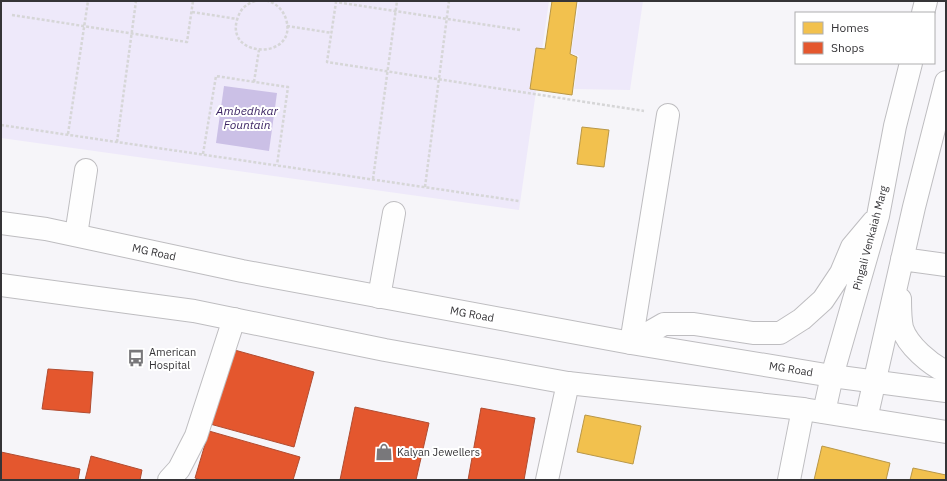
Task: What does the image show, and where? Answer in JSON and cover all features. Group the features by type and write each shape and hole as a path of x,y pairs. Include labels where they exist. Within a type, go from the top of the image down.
{"main road":[{"path":"923,12 926,1"},
{"name":"Pingali Venkaiah Marg","path":"789,480 814,411 832,376 878,216 895,126 911,64"},
{"path":"866,419 901,265 946,82"},
{"path":"631,343 668,115"},
{"path":"76,235 86,170"},
{"path":"379,297 394,213"},
{"path":"631,343 664,324 694,324 753,333 780,333 802,319 824,300 841,273 852,247 878,216"},
{"name":"MG Road","path":"1,223 46,228 242,271 631,343 832,376 946,391"},
{"path":"901,265 946,265"},
{"path":"901,265 901,318 903,329 918,352 931,364 946,372"},
{"path":"1,285 194,311 385,350 568,383 814,411 946,432"},
{"path":"169,480 179,469 196,436 234,319"},
{"path":"547,480 568,383"}],"path":[{"path":"68,134 88,1"},
{"path":"116,142 136,1"},
{"path":"12,15 187,42 194,1"},
{"path":"255,1 247,4 241,11 237,19 236,27 242,42 248,47 259,50 271,49 278,45 284,39 287,26 285,15 280,8 268,1"},
{"path":"373,179 397,1"},
{"path":"425,187 449,1"},
{"path":"520,30 336,2 327,62 668,115"},
{"path":"192,12 237,19"},
{"path":"287,26 332,33"},
{"path":"254,82 259,50"},
{"path":"203,154 216,76 288,87 277,165"},
{"path":"1,125 519,200"}],"shaded area":[{"path":"1,1 549,1 519,210 1,138"},
{"path":"579,1 643,1 630,90 574,89 579,56 571,53"}],"water":[{"name":"Ambedhkar Fountain","path":"224,86 277,93 269,151 216,143"}],"building: Homes":[{"path":"552,1 577,1 570,54 577,57 572,95 530,89 536,48 545,49"},
{"path":"582,127 609,130 604,167 577,164"},
{"path":"585,415 641,426 633,464 577,452"},
{"path":"822,446 890,463 886,480 814,480"},
{"path":"913,468 946,475 946,480 910,480"}],"building: Shops":[{"path":"231,349 314,372 294,447 210,424"},
{"path":"48,369 93,372 90,413 42,409"},
{"name":"Kalyan Jewellers","path":"355,407 429,423 416,480 340,480"},
{"path":"481,408 535,418 524,480 468,480"},
{"path":"209,431 300,457 293,480 201,480 195,478"},
{"path":"1,452 80,469 78,480 1,480"},
{"path":"91,456 142,470 140,480 85,480"}],"place":[{"name":"American Hospital","path":"136,358"},
{"name":"Kalyan Jewellers","path":"384,452"}]}
